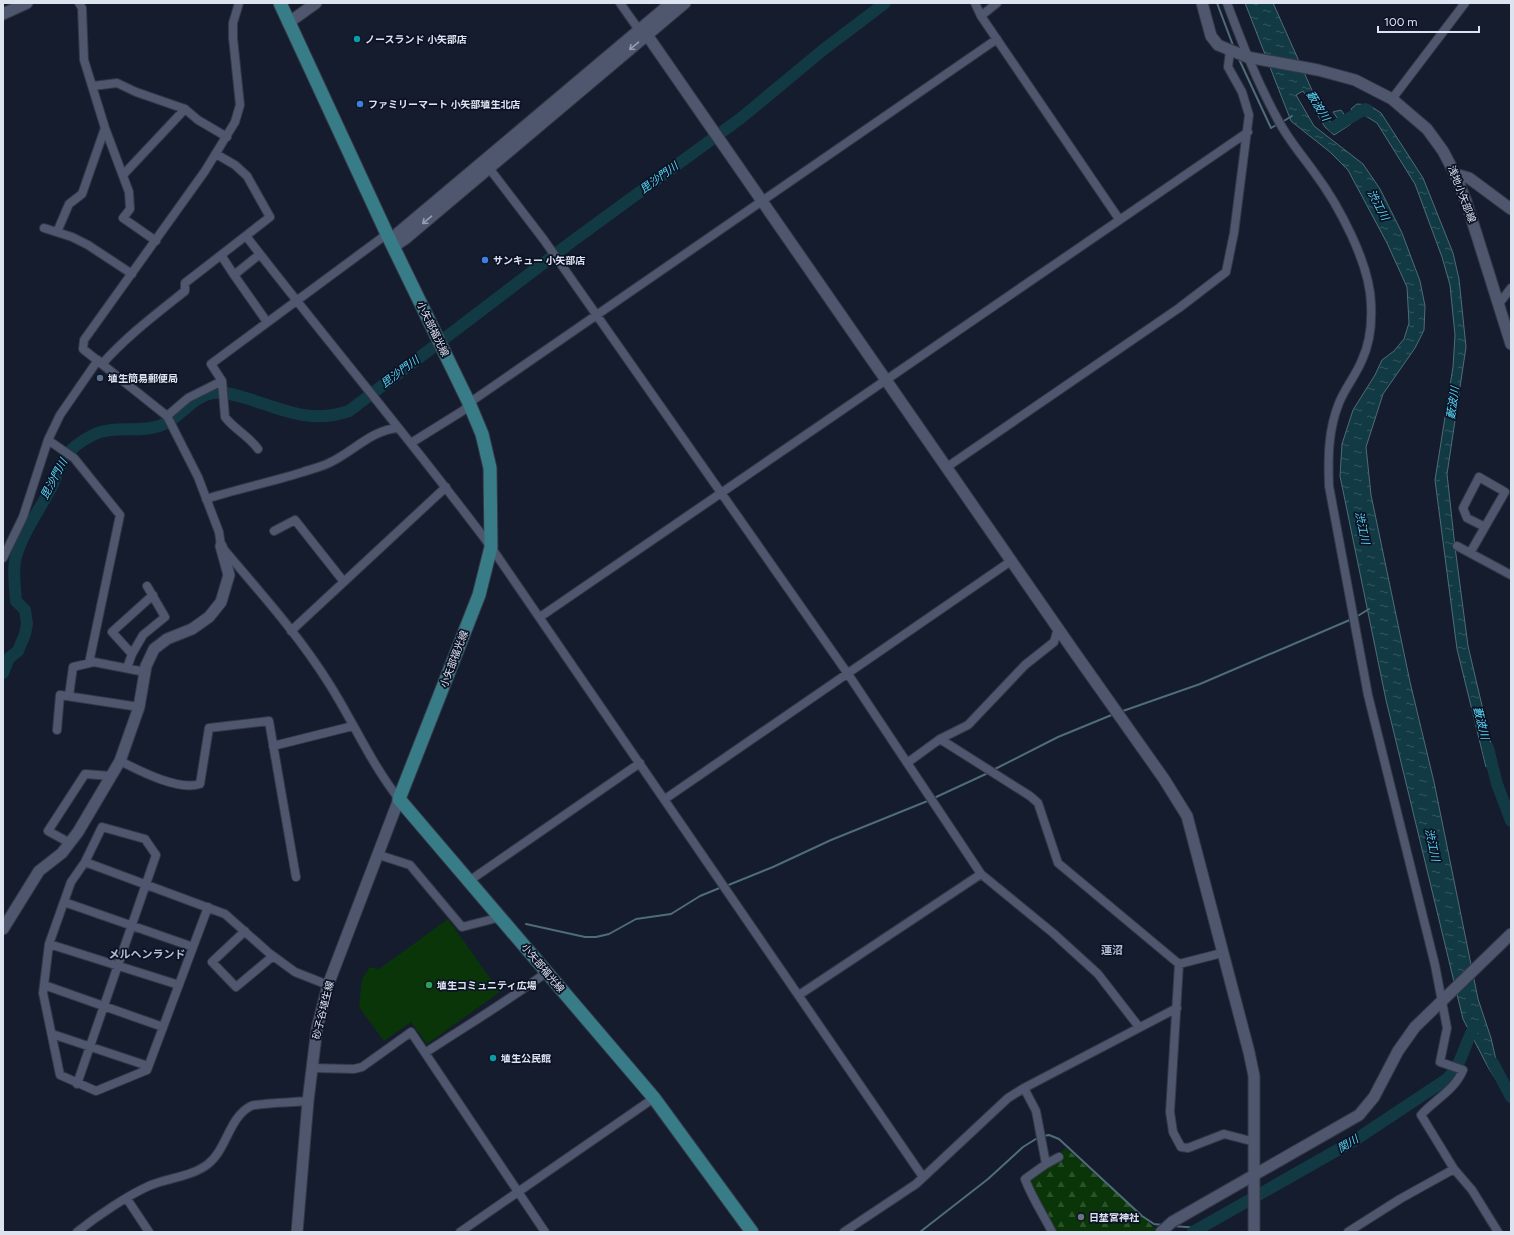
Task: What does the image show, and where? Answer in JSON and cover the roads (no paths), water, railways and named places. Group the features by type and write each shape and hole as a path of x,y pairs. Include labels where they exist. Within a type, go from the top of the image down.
{"main road":[{"name":"小矢部福光線","path":"280,3 393,247 469,403 482,434 490,468 491,547 479,594 399,799 654,1098 752,1232"}],"street":[{"path":"3,14 26,3"},
{"path":"79,3 82,8 84,60 105,128 129,192 131,203 130,209 123,218 156,241"},
{"path":"3,928 39,871 62,853 78,832 120,761 139,707 145,672 154,649 166,639 192,629 209,617 221,602 229,575 219,532 187,453 167,416 83,349 84,340 156,241 216,154 236,122 240,105 233,38 234,23 239,3"},
{"path":"288,23 316,3"},
{"path":"620,3 643,32 725,146 1164,779 1187,816 1253,1070 1254,1232"},
{"path":"393,247 405,239 489,168 643,32 671,3"},
{"path":"393,247 398,233 643,32 685,3"},
{"path":"975,3 981,16 1119,219"},
{"path":"981,16 997,3"},
{"name":"浅地小矢部線","path":"1202,3 1211,36 1218,45 1247,58 1318,70 1355,80 1392,99 1427,129 1443,151 1455,174 1466,201 1511,344"},
{"path":"1227,3 1247,58 1278,119 1293,146 1314,172 1334,201 1355,244 1365,273 1371,303 1370,336 1363,360 1339,402 1330,432 1328,456 1329,486 1368,695 1444,1001 1446,1028 1440,1062 1463,1070 1453,1087 1430,1105 1421,1115 1454,1169 1472,1190 1498,1232"},
{"path":"1392,99 1464,3"},
{"path":"411,443 464,410 469,403 997,39"},
{"path":"947,467 1179,308 1226,272 1234,233 1249,115 1242,92 1228,67 1230,51"},
{"path":"92,86 117,83 136,92 185,109 198,120 227,137"},
{"path":"123,175 185,109"},
{"path":"57,232 69,204 82,194 105,128"},
{"path":"540,617 1248,132"},
{"path":"3,558 23,517 48,440 60,415 100,362 144,323 185,291 185,283 270,217 247,176 235,165 216,154"},
{"path":"489,168 544,240 848,674 981,874 1053,933 1098,974 1139,1027"},
{"path":"1455,174 1469,178 1511,209"},
{"path":"44,228 88,245 132,274"},
{"path":"258,449 254,442 242,435 225,417 222,381 211,364 295,300 387,234"},
{"path":"246,236 295,300 446,487 491,547 923,1177"},
{"path":"234,275 260,254"},
{"path":"221,255 267,322"},
{"path":"1498,305 1511,288"},
{"path":"167,416 188,398 222,381"},
{"path":"206,499 231,491 261,485 329,463 353,447 386,429 398,428"},
{"path":"48,440 74,458 120,515 89,663"},
{"path":"1470,552 1485,527 1505,492 1478,478 1463,508 1467,518 1485,527"},
{"path":"291,631 446,487"},
{"path":"274,531 295,520 344,582"},
{"path":"222,546 291,631 328,682 381,776 399,799"},
{"path":"1458,546 1511,576"},
{"path":"665,800 1012,561"},
{"path":"127,668 132,654 143,635 165,617 147,586"},
{"path":"132,654 112,632 153,595"},
{"path":"908,763 940,739 968,725 1025,665 1054,642 1058,628"},
{"path":"69,696 73,667 94,662 145,672"},
{"path":"57,730 60,695 139,707"},
{"path":"120,761 156,778 193,786 200,784 209,728 269,721 296,877"},
{"path":"273,746 353,726"},
{"path":"940,739 1030,796 1038,803 1058,863 1179,964"},
{"path":"469,881 640,763"},
{"path":"70,843 48,831 85,774 111,776"},
{"name":"砂子谷埴生線","path":"297,1232 308,1101 317,1028 328,986 399,799"},
{"path":"77,1084 156,855 145,839 102,827 85,862 71,882 50,944 43,993 60,1075 77,1084 96,1091 147,1070 208,907"},
{"path":"379,855 410,865 462,927 501,917"},
{"path":"85,862 225,914 273,956 295,972 328,986"},
{"path":"799,995 981,874"},
{"path":"64,902 193,947"},
{"path":"245,931 212,962 236,987 273,956"},
{"path":"1161,1232 1172,1222 1359,1115 1374,1096 1398,1051 1415,1027 1444,1001 1511,934"},
{"path":"50,944 178,985"},
{"path":"1179,964 1222,953"},
{"path":"1179,964 1170,1112 1173,1132 1181,1147 1188,1148 1224,1134 1254,1142"},
{"path":"425,1053 490,1010 512,998 547,972"},
{"path":"44,985 163,1027"},
{"path":"844,1232 916,1184 1008,1098 1024,1088 1177,1008"},
{"path":"312,1068 354,1069 362,1067 411,1032 519,1191 545,1232"},
{"path":"52,1034 148,1066"},
{"path":"1024,1088 1036,1112 1046,1164"},
{"path":"460,1232 654,1098"},
{"path":"77,1232 96,1217 151,1185 191,1173 208,1164 222,1147 242,1112 252,1106 308,1101"},
{"path":"1052,1232 1041,1210 1032,1197 1025,1179 1059,1157"},
{"path":"1348,1232 1400,1199 1454,1169"},
{"path":"127,1199 150,1232"}],"water":[{"path":"1245,3 1273,3 1319,106 1331,123 1338,119 1333,112 1341,110 1351,124 1334,135 1325,127 1303,91 1296,95 1314,126 1363,164 1380,189 1402,233 1420,281 1425,306 1424,330 1415,348 1383,394 1366,447 1371,495 1410,682 1434,782 1478,999 1491,1038 1503,1091 1488,1067 1463,1019 1386,700 1340,476 1342,444 1353,410 1375,375 1382,360 1394,351 1404,339 1409,323 1407,287 1387,243 1348,170 1330,152 1291,121"},
{"path":"1357,104 1369,105 1381,113 1423,178 1453,253 1459,279 1466,347 1447,474 1468,646 1495,761 1486,767 1457,649 1435,480 1453,367 1455,335 1450,285 1442,257 1415,184 1377,123 1364,115 1356,118 1351,109"}],"waterway":[{"name":"毘沙門川","path":"3,673 9,658 18,651 25,634 27,624 25,610 16,601 14,570 18,551 25,533 50,490 65,457 78,444 93,435 109,430 143,429 159,426 173,419 198,399 213,393 231,394 286,411 310,416 335,415 349,411 574,240 741,118 823,50 885,3"},
{"path":"1217,3 1234,48"},
{"path":"1238,57 1271,128 1278,124"},
{"name":"藪波川","path":"1334,127 1365,109 1368,111"},
{"path":"1282,122 1292,116"},
{"path":"1356,617 1369,609"},
{"path":"1120,712 1200,684 1352,619"},
{"path":"993,770 1058,737 1114,714"},
{"name":"藪波川","path":"1488,748 1497,784 1511,821"},
{"path":"934,798 988,773"},
{"path":"726,886 773,867 831,840 930,800"},
{"path":"526,924 585,937 596,937 609,934 636,919 671,914 700,896 722,887"},
{"name":"関川","path":"1193,1232 1355,1140 1447,1079 1457,1067 1475,1026"},
{"name":"渋江川","path":"1493,1063 1511,1097"},
{"path":"1043,1136 1049,1135 1059,1139 1142,1216 1154,1224 1163,1225"},
{"path":"920,1232 988,1179 1023,1147 1039,1137"},
{"path":"1173,1226 1199,1228"}],"place":[{"name":"ノースランド 小矢部店","path":"357,39"},
{"name":"ファミリーマート 小矢部埴生北店","path":"360,104"},
{"name":"サンキュー 小矢部店","path":"485,260"},
{"name":"埴生簡易郵便局","path":"100,378"},
{"name":"埴生コミュニティ広場","path":"429,985"},
{"name":"埴生公民館","path":"493,1058"},
{"name":"日埜宮神社","path":"1081,1217"}],"district":[{"name":"蓮沼","path":"1112,950"},
{"name":"メルヘンランド","path":"147,954"}]}
